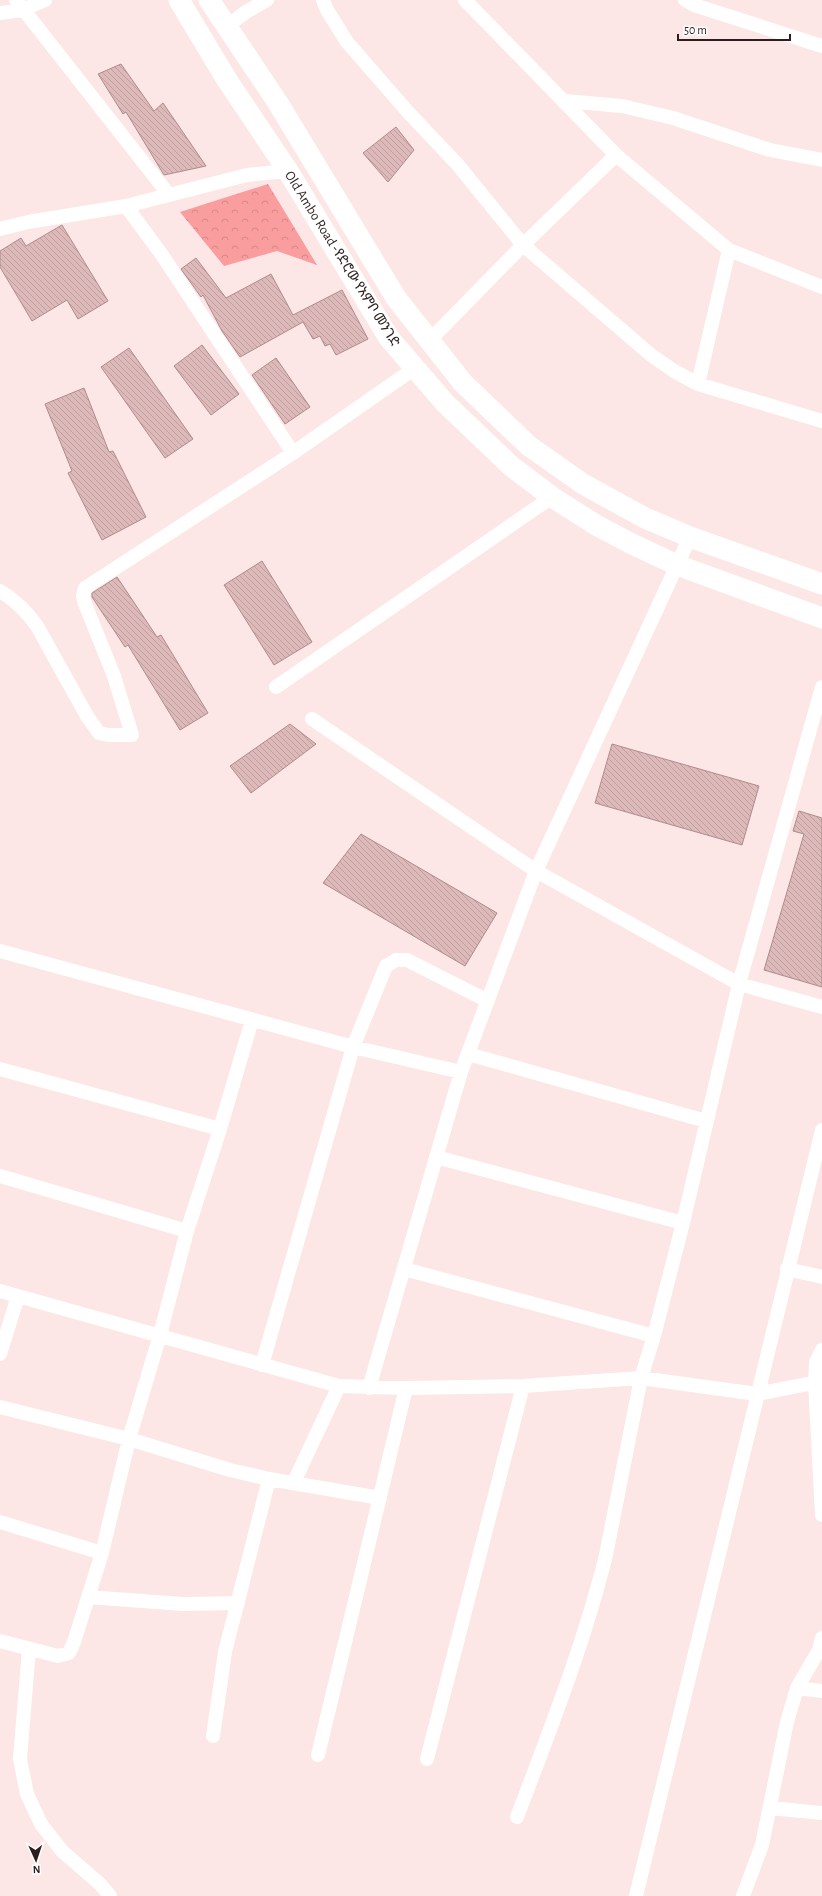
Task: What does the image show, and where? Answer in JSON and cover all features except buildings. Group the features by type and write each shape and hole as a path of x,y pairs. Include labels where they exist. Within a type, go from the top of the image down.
{"main road":[{"name":"Old Ambo Road -የድሮው የአምቦ መንገድ","path":"179,0 228,80 288,172 389,338 445,404 506,461 552,497 602,528 677,565 822,618"},
{"name":"Old Ambo Road -የድሮው የአምቦ መንገድ","path":"210,0 278,103 396,298 463,383 529,446 583,484 615,503 645,518 690,537 822,584"}],"street":[{"path":"0,13 19,5 45,0"},
{"path":"227,26 246,12 267,0"},
{"path":"323,0 327,10 347,42 408,112 458,165 523,244 651,355 674,371 698,384 822,421"},
{"path":"465,0 616,155 729,250 822,286"},
{"path":"685,0 694,5 822,46"},
{"path":"19,5 169,195"},
{"path":"565,101 622,106 673,118 770,150 822,160"},
{"path":"429,341 523,244 616,155"},
{"path":"0,229 28,222 126,206 247,175 288,172"},
{"path":"126,206 162,255 292,453"},
{"path":"698,384 729,250"},
{"path":"0,591 12,598 29,615 37,626 87,716 99,733 109,735 132,735 114,676 82,596 85,588 292,453 415,368"},
{"path":"276,687 552,497"},
{"path":"369,1388 461,1072 536,871 690,537"},
{"path":"518,1817 565,1690 600,1580 641,1378 654,1336 683,1223 739,984 822,687"},
{"path":"312,719 536,871 739,984 822,1007"},
{"path":"0,951 353,1047 461,1072"},
{"path":"262,1365 353,1047 386,966 396,960 408,960 488,1000"},
{"path":"0,1641 58,1656 69,1653 102,1553 129,1439 160,1335 187,1231 220,1129 252,1020"},
{"path":"468,1054 706,1121"},
{"path":"0,1069 220,1129"},
{"path":"636,1896 679,1723 787,1269 821,1138"},
{"path":"436,1157 683,1223"},
{"path":"0,1176 187,1231"},
{"path":"404,1269 654,1336"},
{"path":"787,1269 822,1277"},
{"path":"0,1291 339,1386 406,1388 523,1386 641,1378 757,1394 818,1382"},
{"path":"0,1354 18,1296"},
{"path":"822,1350 816,1362 818,1382 822,1515"},
{"path":"294,1482 339,1386"},
{"path":"427,1759 523,1386"},
{"path":"318,1755 406,1388"},
{"path":"0,1407 129,1439 230,1470 269,1479 294,1482 380,1498"},
{"path":"213,1736 225,1652 269,1479"},
{"path":"0,1522 102,1553"},
{"path":"88,1597 183,1604 238,1604"},
{"path":"743,1896 762,1845 787,1722 797,1688 819,1650 822,1638"},
{"path":"29,1648 20,1759 27,1794 41,1824 62,1852 100,1884 110,1896"},
{"path":"797,1688 822,1691"},
{"path":"770,1808 822,1813"}],"green space":[{"path":"268,184 317,265 277,251 224,266 180,212"}]}
